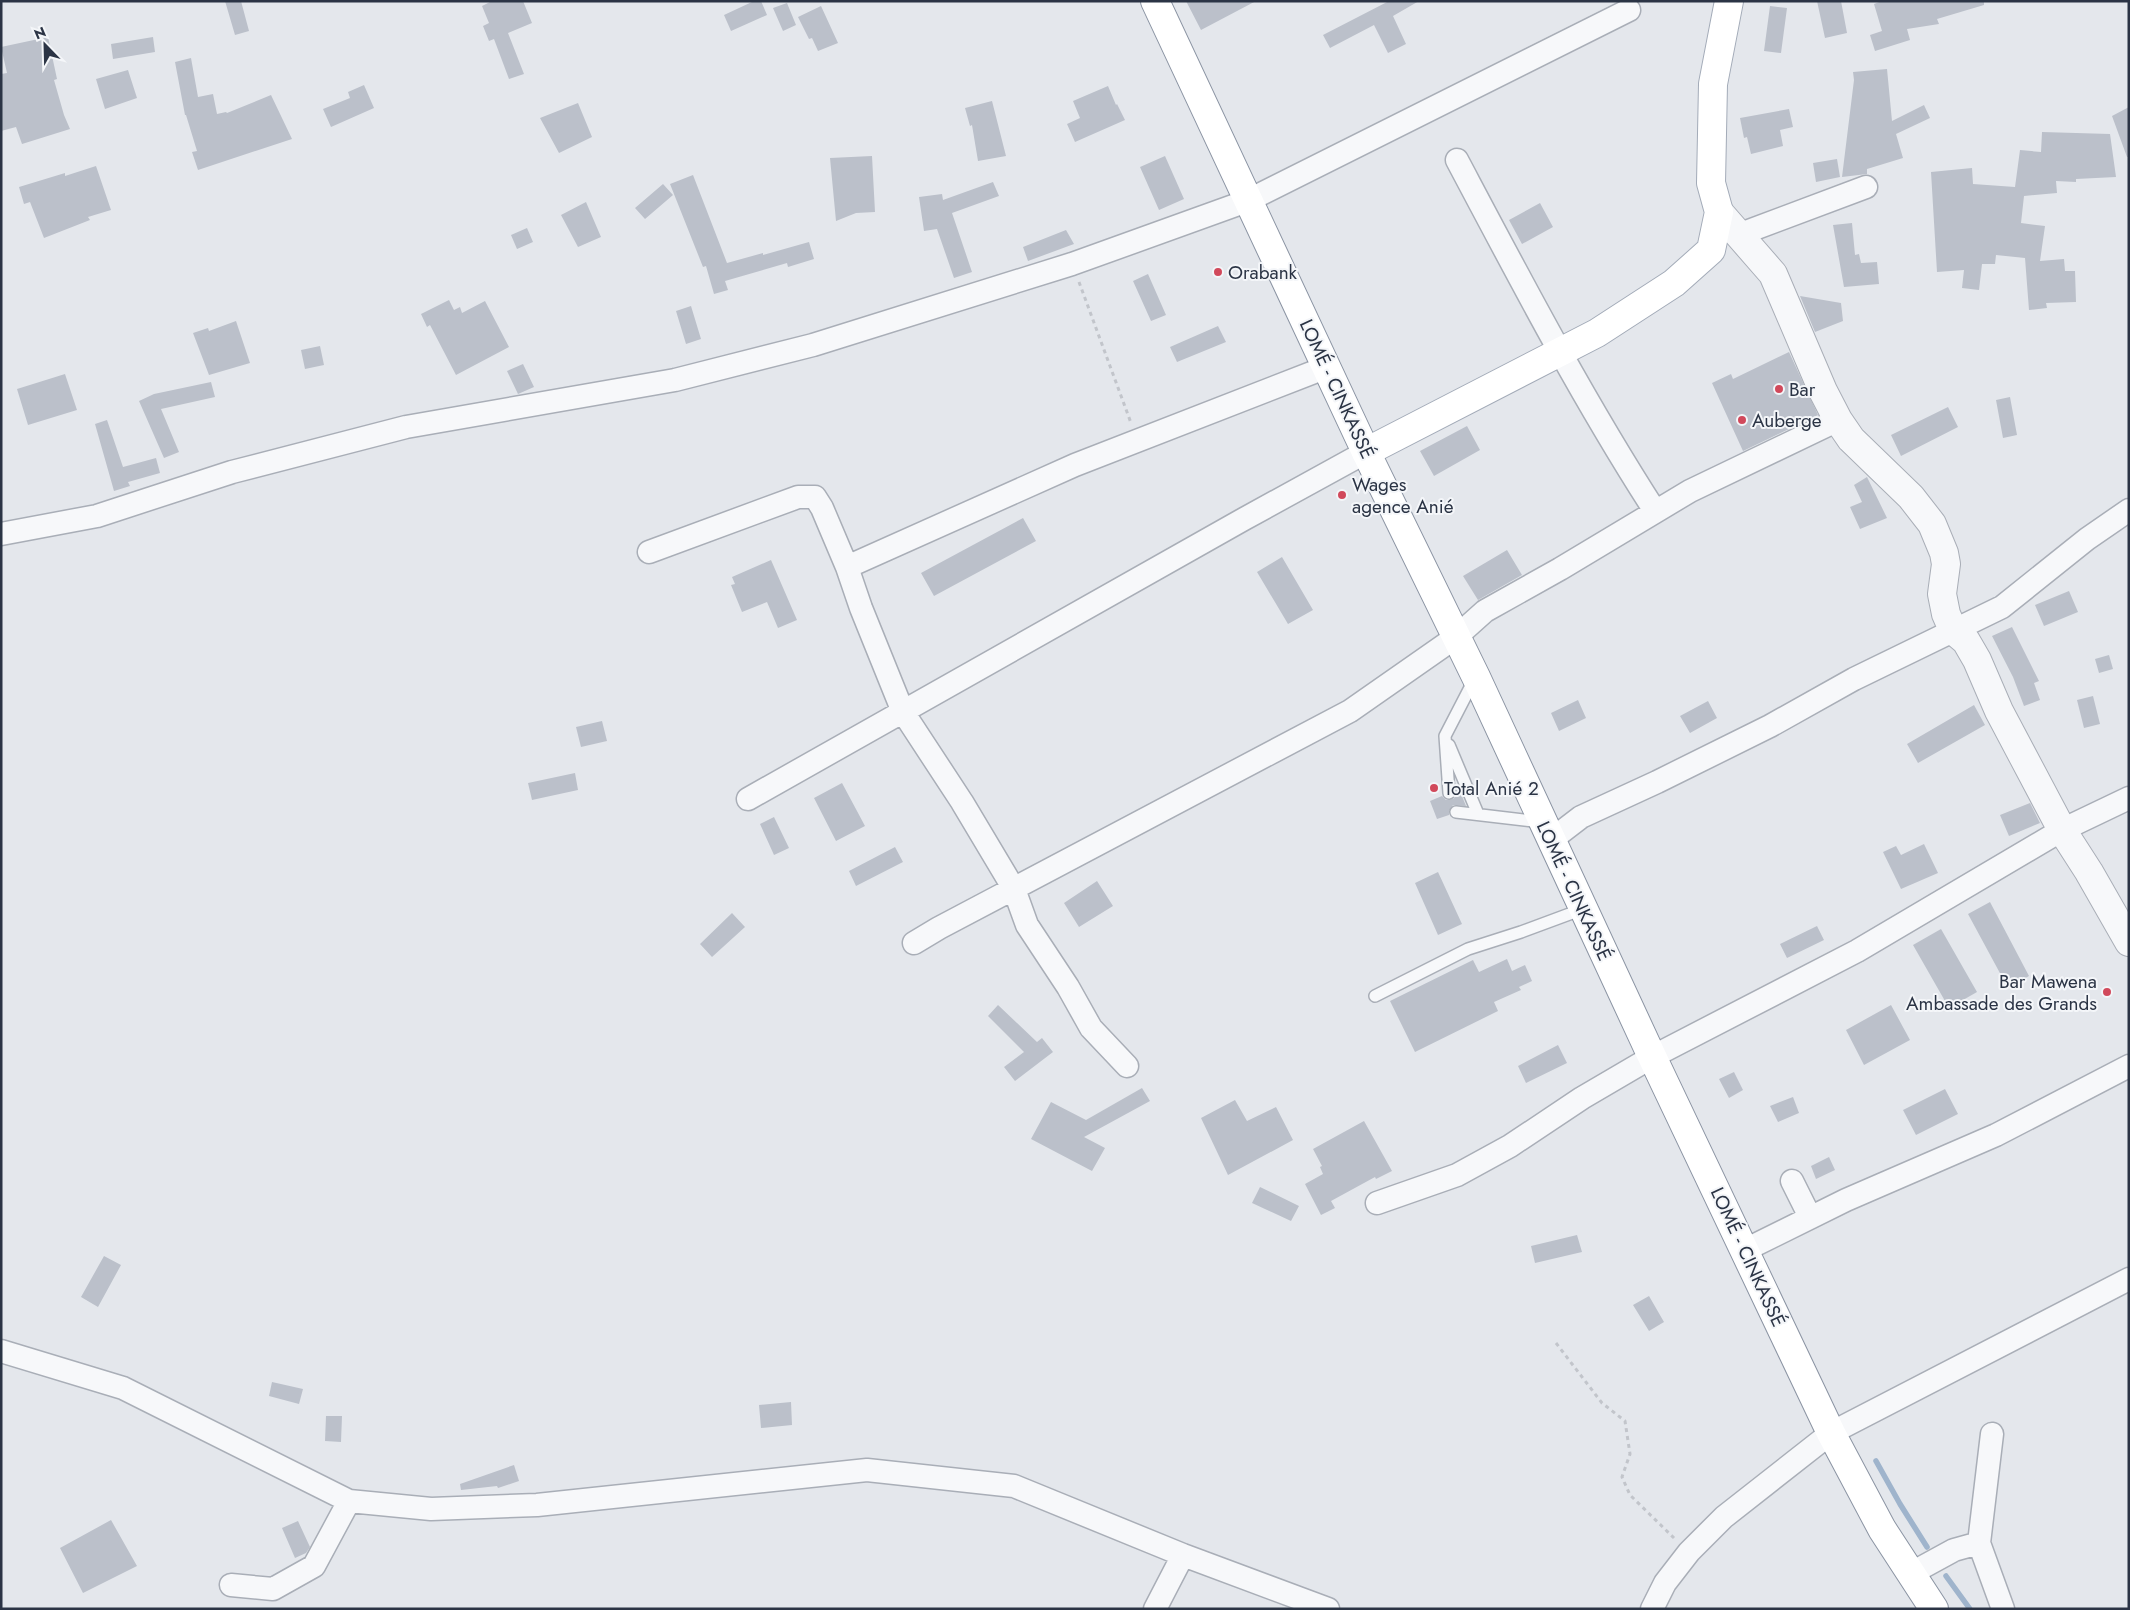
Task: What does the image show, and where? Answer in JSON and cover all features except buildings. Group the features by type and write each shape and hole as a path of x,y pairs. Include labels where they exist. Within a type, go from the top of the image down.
{"main road":[{"name":"LOMÉ - CINKASSÉ","path":"1155,1 1247,201 1366,452 1476,677 1546,831 1831,1433 1855,1482 1910,1574 1934,1609"},
{"path":"1366,452 1597,333 1674,283 1711,250 1719,212 1711,184 1713,84 1729,1"}],"street":[{"path":"1,534 97,516 232,472 406,427 675,380 813,345 1072,264 1247,201 1632,4"},
{"path":"1457,160 1560,352 1617,452 1655,511"},
{"path":"1738,235 1866,187"},
{"path":"1719,212 1773,274 1822,391 1838,420 1851,439 1911,497 1932,524 1944,552 1946,564 1942,594 1946,614 1953,630 1966,641 1999,711 2062,830 2089,872 2129,942"},
{"path":"847,567 1075,465 1327,367"},
{"path":"914,943 1350,711 1456,637 1484,611 1560,569 1690,491 1838,420"},
{"path":"748,800 1366,452"},
{"path":"649,552 798,496 814,497 822,508 847,567 860,608 903,712 962,802 1014,889 1027,925 1068,987 1092,1028 1127,1066"},
{"path":"1546,831 1657,782 1770,726 1854,679 2002,607 2087,539 2129,510"},
{"path":"1377,1203 1457,1175 1510,1146 1582,1098 1652,1056 1857,951 2062,830 2129,798"},
{"path":"1745,1250 1846,1200 1996,1135 2129,1066"},
{"path":"1792,1181 1810,1217"},
{"path":"1652,1609 1665,1583 1689,1552 1724,1517 1831,1433 2129,1279"},
{"path":"1,1351 122,1388 349,1501 431,1509 537,1506 867,1470 1014,1486 1183,1555 1328,1609"},
{"path":"1992,1434 1979,1543 2003,1609"},
{"path":"231,1586 273,1589 314,1566 349,1501"},
{"path":"1910,1574 1954,1550 1979,1543"},
{"path":"1155,1609 1183,1555"}],"lane":[{"path":"1449,793 1445,736 1476,677"},
{"path":"1445,736 1478,814"},
{"path":"1456,812 1478,814 1546,831"},
{"path":"1375,996 1468,949 1583,909"}],"path":[{"path":"1072,264 1138,440"},
{"path":"1556,1342 1602,1404 1625,1421 1630,1454 1622,1477 1630,1495 1689,1552"}],"waterway":[{"path":"1876,1461 1927,1547"},
{"path":"1946,1576 1970,1609"}],"place":[{"name":"Orabank","path":"1218,272"},
{"name":"Bar","path":"1779,389"},
{"name":"Auberge","path":"1742,420"},
{"name":"Wages agence Anié","path":"1342,495"},
{"name":"Total Anié 2","path":"1434,788"},
{"name":"Bar Mawena Ambassade des Grands","path":"2107,992"}]}
